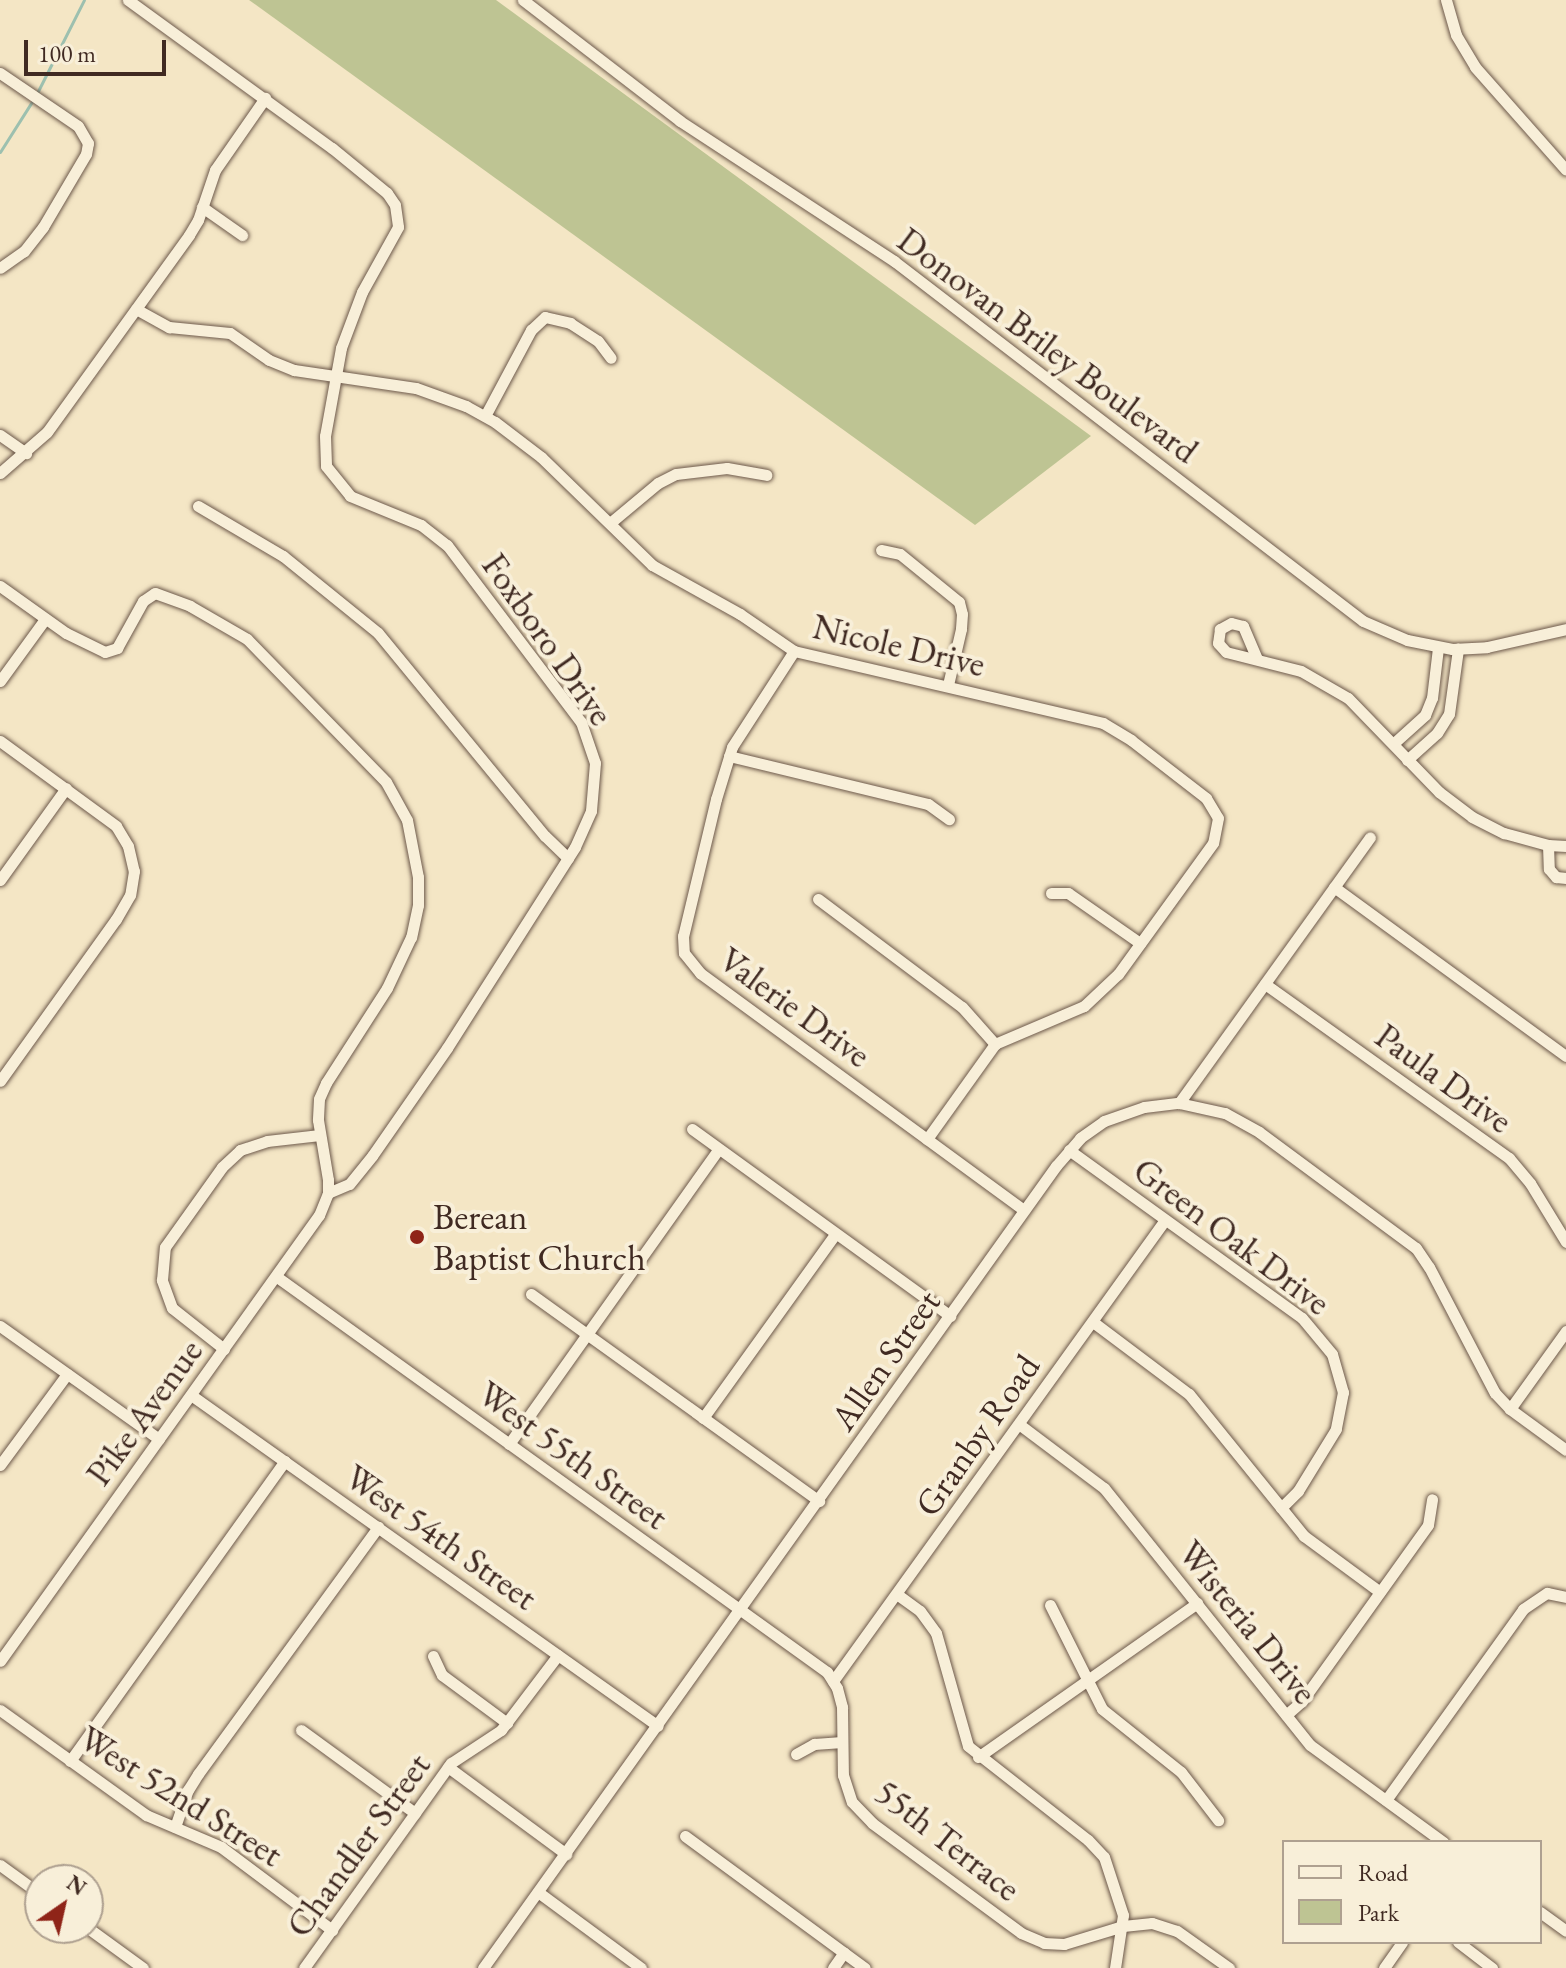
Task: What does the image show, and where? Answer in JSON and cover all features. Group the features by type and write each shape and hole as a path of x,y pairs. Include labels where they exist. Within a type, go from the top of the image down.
{"street":[{"path":"0,473 47,432 189,235 215,170 265,98 128,0"},
{"name":"Donovan Briley Boulevard","path":"523,0 690,128 894,261 1347,611 1382,631 1438,648 1458,649 1509,643 1566,629"},
{"path":"1446,0 1456,35 1475,67 1566,170"},
{"path":"0,73 83,130 88,150 38,234 24,251 0,268"},
{"name":"Foxboro Drive","path":"265,98 387,193 398,213 396,232 353,310 335,378 324,450 329,473 350,496 421,525 447,545 581,722 593,752 595,785 589,819 568,858 447,1048 372,1156 349,1184 328,1193"},
{"path":"202,207 242,235"},
{"name":"Nicole Drive","path":"136,309 169,327 230,333 281,365 335,378 416,388 485,416 541,457 652,565 740,614 794,651 1103,723 1131,740 1212,805 1218,818 1213,843 1109,986 1084,1006 995,1044"},
{"path":"485,416 531,330 545,317 563,319 581,330 598,341 611,358"},
{"path":"0,435 26,453"},
{"path":"610,523 658,483 676,474 727,468 766,475"},
{"path":"198,506 283,556 378,633 545,836 568,858"},
{"path":"881,550 900,554 959,602 961,629 948,685"},
{"path":"0,586 45,619 97,650 114,651 143,601 152,594 166,594 232,629 260,650 386,782 407,820 418,877 415,926 387,988 323,1087 318,1111 328,1193"},
{"path":"0,681 45,619"},
{"path":"1394,743 1422,719 1433,692 1438,648"},
{"path":"1407,760 1439,730 1449,714 1458,649"},
{"name":"Valerie Drive","path":"794,651 741,732 729,756 683,936 687,960 700,973 1024,1210"},
{"path":"1257,659 1301,671 1331,687 1365,712 1439,792 1472,817 1504,833 1548,845 1566,846"},
{"path":"1433,692 1452,697"},
{"path":"1422,719 1439,730"},
{"path":"0,741 116,826 131,853 133,880 127,901 0,1081"},
{"path":"729,756 928,804 949,819"},
{"path":"0,880 66,788"},
{"path":"1179,1103 1370,837"},
{"path":"1548,845 1549,869 1556,877 1566,878"},
{"path":"1334,887 1566,1056"},
{"path":"1051,893 1068,893 1140,943"},
{"path":"818,899 962,1007 995,1044 927,1139"},
{"name":"Paula Drive","path":"1265,984 1509,1158 1530,1183 1566,1242"},
{"name":"Allen Street","path":"483,1968 742,1610 1024,1210 1069,1150 1088,1132 1113,1117 1144,1107 1179,1103 1213,1109 1242,1121 1409,1241 1426,1261 1495,1393 1510,1409 1566,1450"},
{"path":"692,1129 950,1316"},
{"path":"224,1349 172,1308 162,1280 165,1247 222,1167 240,1150 267,1141 320,1135"},
{"path":"509,1444 719,1149"},
{"name":"Green Oak Drive","path":"1069,1150 1302,1318 1332,1354 1343,1392 1336,1429 1298,1491 1281,1508"},
{"name":"Pike Avenue","path":"0,1661 277,1277 314,1224 328,1193"},
{"name":"Granby Road","path":"833,1681 898,1595 1165,1220"},
{"path":"703,1418 835,1234"},
{"name":"West 55th Street","path":"277,1277 807,1656 833,1681"},
{"path":"531,1294 819,1501"},
{"path":"1093,1322 1189,1394 1312,1543 1380,1592"},
{"path":"0,1326 159,1439"},
{"path":"1510,1409 1566,1331"},
{"path":"0,1465 67,1374"},
{"name":"West 54th Street","path":"191,1395 658,1726"},
{"name":"Wisteria Drive","path":"1020,1425 1104,1488 1310,1745 1440,1840"},
{"path":"70,1761 285,1461"},
{"path":"1286,1715 1302,1701 1428,1525 1432,1499"},
{"path":"175,1827 188,1790 198,1774 378,1527"},
{"path":"1386,1800 1523,1609 1547,1593 1566,1597"},
{"path":"898,1595 920,1611 936,1633 964,1740 978,1757 1097,1848 1108,1866 1121,1903 1123,1926 1115,1968"},
{"path":"978,1757 1197,1603"},
{"path":"1050,1605 1102,1709 1181,1772 1218,1820"},
{"name":"Chandler Street","path":"304,1968 448,1767 507,1723 558,1655"},
{"path":"433,1656 442,1675 507,1723"},
{"name":"55th Terrace","path":"833,1681 842,1707 844,1783 859,1812 1021,1933 1044,1943 1064,1944 1123,1926"},
{"name":"West 52nd Street","path":"0,1710 146,1815 221,1847 332,1930"},
{"path":"301,1730 415,1813"},
{"path":"796,1754 814,1744 842,1742"},
{"path":"448,1767 566,1854"},
{"path":"685,1836 865,1968"},
{"path":"0,1865 24,1882"},
{"path":"538,1892 641,1968"},
{"path":"1542,1913 1566,1931"},
{"path":"1123,1926 1152,1923 1168,1927 1229,1968"},
{"path":"104,1940 143,1968"},
{"path":"1384,1968 1401,1944"},
{"path":"1461,1944 1492,1968"},
{"path":"833,1968 844,1952"}],"green space":[{"path":"249,0 496,0 1091,436 975,525"}],"waterway":[{"path":"37,93 84,0"},
{"path":"0,152 33,100"}],"place":[{"name":"Berean Baptist Church","path":"417,1237"}]}
